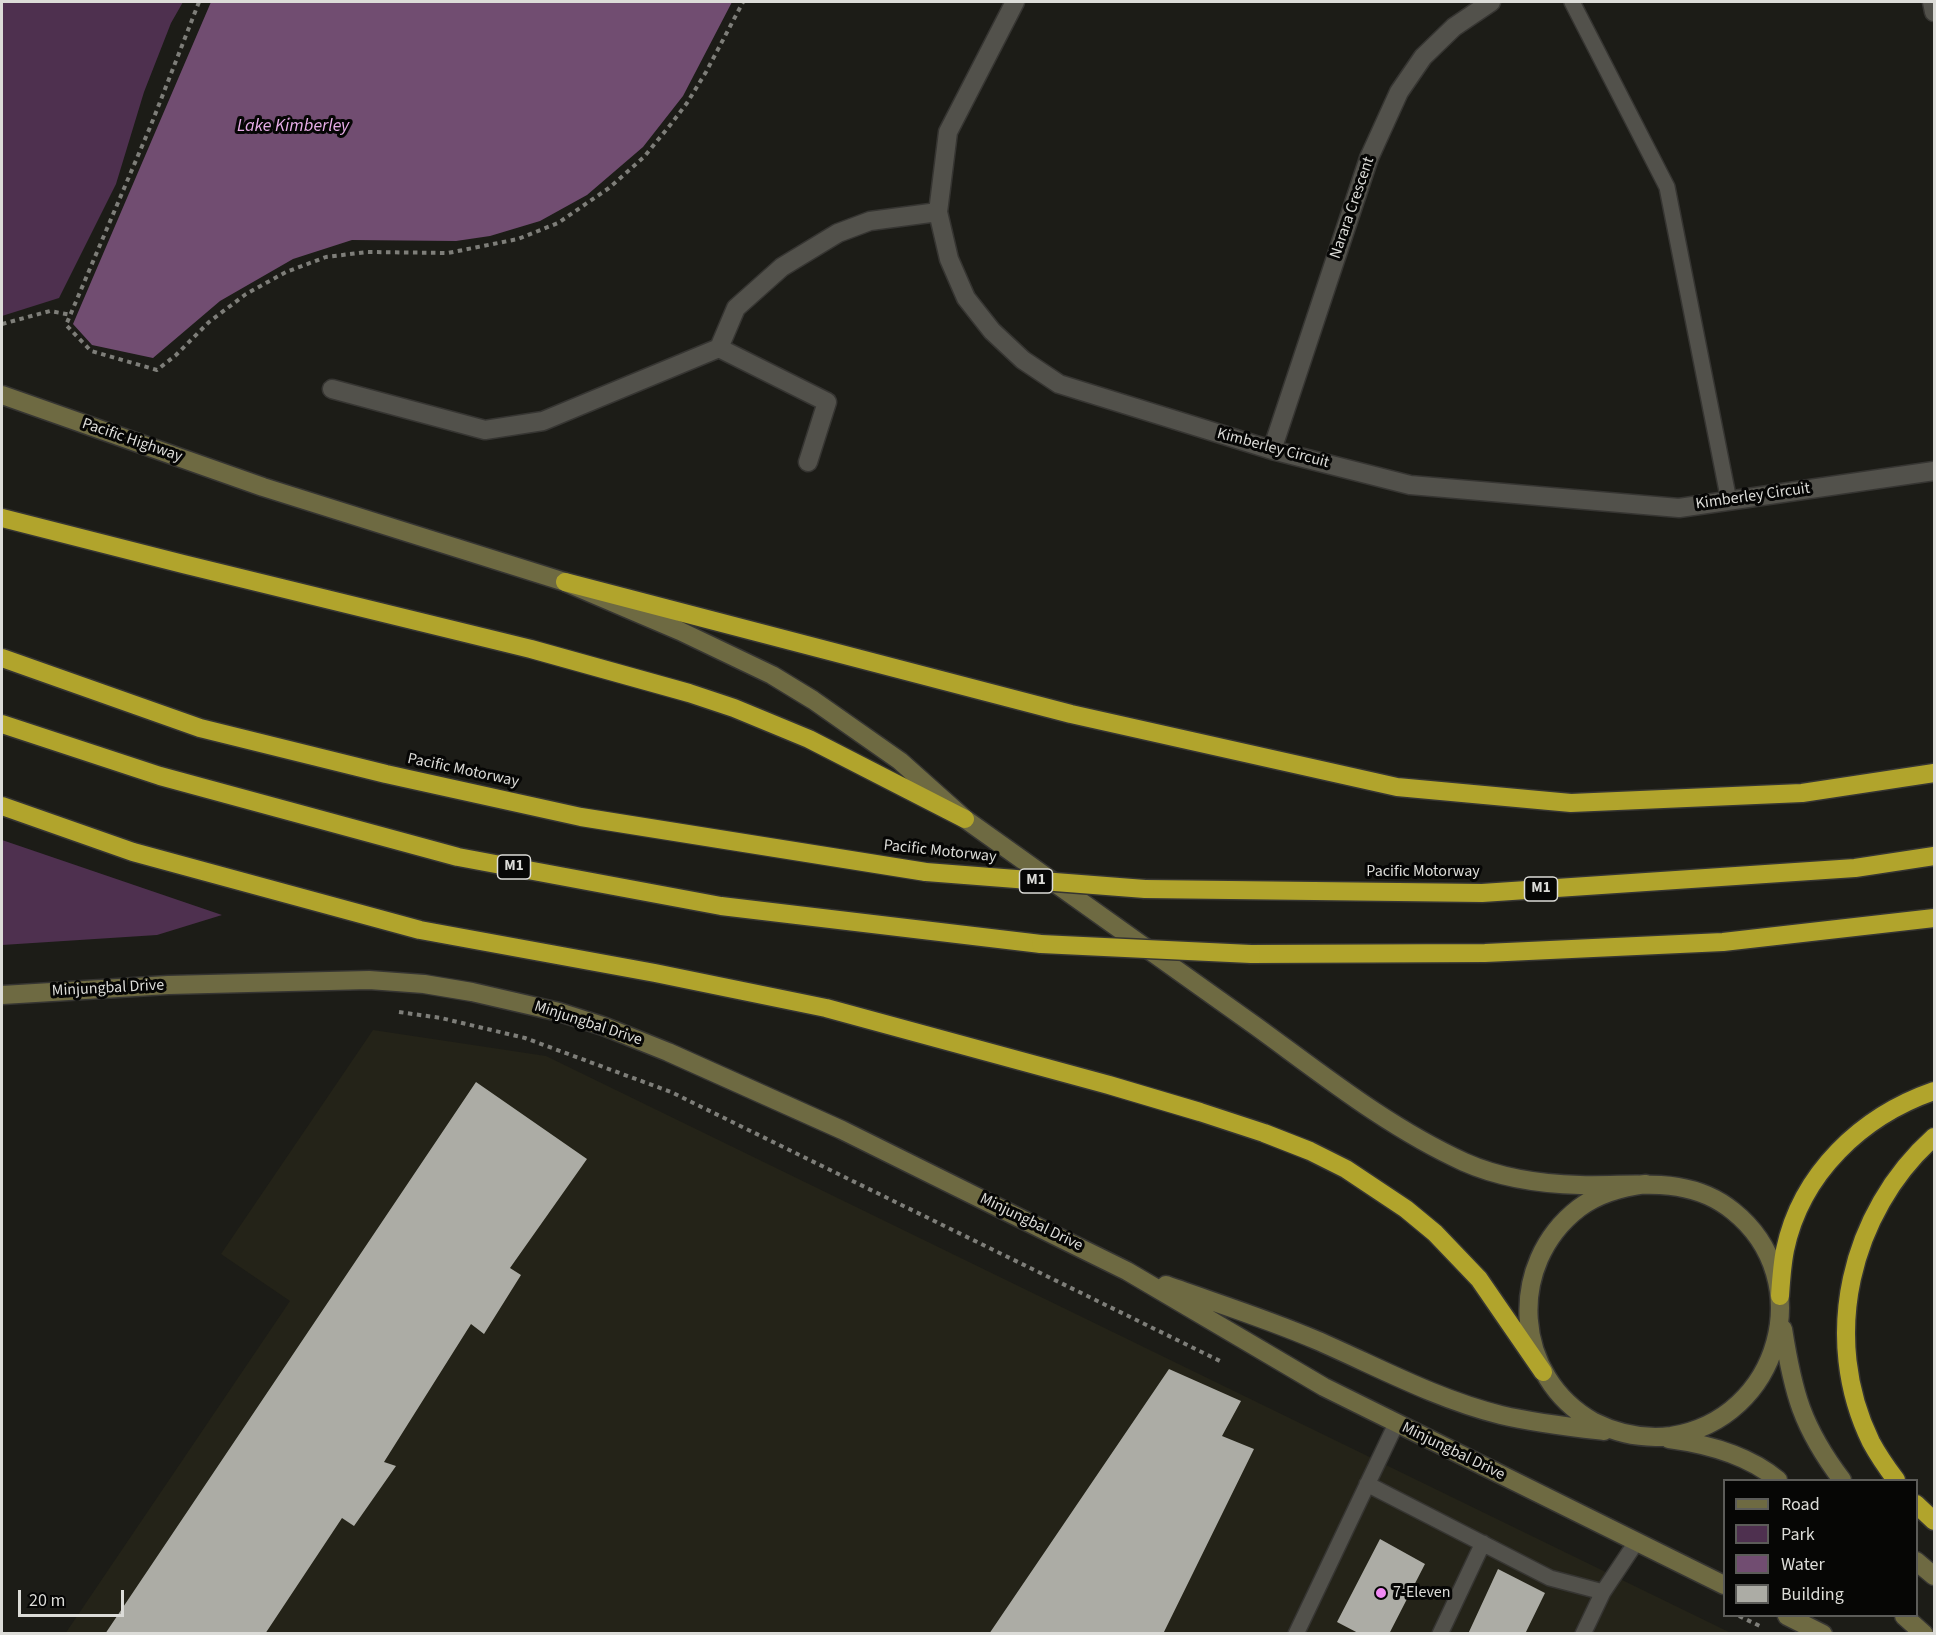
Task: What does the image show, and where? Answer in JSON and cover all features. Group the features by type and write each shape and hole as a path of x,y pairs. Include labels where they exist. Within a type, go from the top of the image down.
{"highway":[{"path":"2,518 531,649 689,693 809,738 965,819"},
{"path":"565,582 1071,714 1397,787 1571,803 1802,793 1935,773"},
{"name":"Pacific Motorway","path":"2,658 200,728 386,774 581,817 926,872 1145,889 1482,893 1855,868 1935,856"},
{"name":"M1","path":"2,724 160,776 458,857 721,906 1041,944 1251,954 1485,953 1723,942 1935,918"},
{"path":"2,806 133,852 420,930 656,973 826,1008 1143,1095 1264,1133 1310,1151 1346,1169 1406,1209 1435,1233 1479,1279 1543,1372"},
{"path":"1780,1304 1785,1248 1795,1218 1823,1166 1843,1145 1872,1122 1896,1108 1935,1091"},
{"path":"1895,1479 1872,1442 1856,1400 1849,1369 1847,1343 1849,1301 1856,1260 1875,1211 1900,1173 1935,1137"},
{"path":"1918,1505 1935,1521"}],"street":[{"name":"Kimberley Circuit","path":"1015,2 948,132 938,212 949,259 966,298 992,331 1023,360 1059,384 1272,450 1410,485 1679,508 1935,471"},
{"name":"Narara Crescent","path":"1272,450 1369,158 1400,92 1423,57 1454,27 1491,2"},
{"path":"1932,2 1935,12"},
{"path":"332,389 485,430 543,421 719,348 736,308 782,267 838,233 870,221 938,212"},
{"path":"719,348 827,402 808,462"},
{"name":"Pacific Highway","path":"2,395 263,487 565,582 680,631 772,675 838,717 900,761 965,819 1340,1087 1438,1149 1480,1169 1535,1182 1575,1185 1646,1184"},
{"name":"Minjungbal Drive","path":"2,995 168,985 369,980 434,986 519,1002 603,1026 668,1052 842,1130 1126,1271 1324,1387 1723,1584"},
{"path":"1621,1433 1577,1411 1565,1400 1543,1372 1536,1355 1528,1319 1531,1283 1543,1249 1565,1220 1594,1198 1629,1186 1646,1184 1683,1186 1700,1192 1731,1210 1757,1235 1766,1249 1772,1264 1780,1304 1788,1365 1802,1414 1815,1441 1841,1479"},
{"name":"Minjungbal Drive","path":"1126,1271 1273,1323 1432,1391 1481,1409 1558,1426 1652,1436"},
{"path":"1652,1436 1670,1436 1702,1427 1730,1411 1742,1400 1753,1388 1770,1360 1779,1329 1780,1304"},
{"path":"1652,1436 1698,1444 1733,1455 1777,1479"},
{"path":"1918,1562 1935,1576"},
{"path":"1789,1617 1823,1634"},
{"path":"1905,1617 1924,1634"}],"lane":[{"path":"1572,2 1667,187 1729,501"},
{"path":"1296,1634 1396,1424"},
{"path":"1367,1484 1550,1578 1603,1592"},
{"path":"1583,1634 1603,1592 1637,1541"},
{"path":"1440,1634 1483,1543"}],"path":[{"path":"199,2 151,125 66,325 91,351 158,369 176,355 209,322 246,294 286,272 326,257 367,252 448,253 518,239 558,223 609,188 644,157 687,103 743,2"},
{"path":"2,324 50,312 71,315"},
{"path":"397,1012 441,1018 525,1038 671,1092 1224,1362"},
{"path":"1741,1617 1767,1629"}],"shaded area":[{"path":"373,1030 546,1056 1731,1633 65,1634 290,1301 221,1254"}],"green space":[{"path":"2,2 183,2 171,23 144,92 116,184 59,298 2,316"},
{"path":"2,840 222,915 157,935 2,945"}],"water":[{"name":"Lake Kimberley","path":"211,2 732,2 683,96 643,147 587,195 540,221 490,236 456,241 352,240 293,259 220,301 153,358 92,345 73,324"}],"building":[{"path":"476,1082 587,1159 510,1268 521,1275 484,1334 471,1324 384,1462 396,1466 354,1526 342,1518 265,1634 105,1634"},
{"path":"1169,1369 1241,1401 1222,1436 1254,1449 1163,1634 989,1634"},
{"name":"7-Eleven","path":"1380,1539 1425,1564 1389,1634 1360,1634 1337,1622"},
{"path":"1498,1569 1545,1593 1525,1634 1468,1634"}],"place":[{"name":"7-Eleven","path":"1381,1593"}]}
